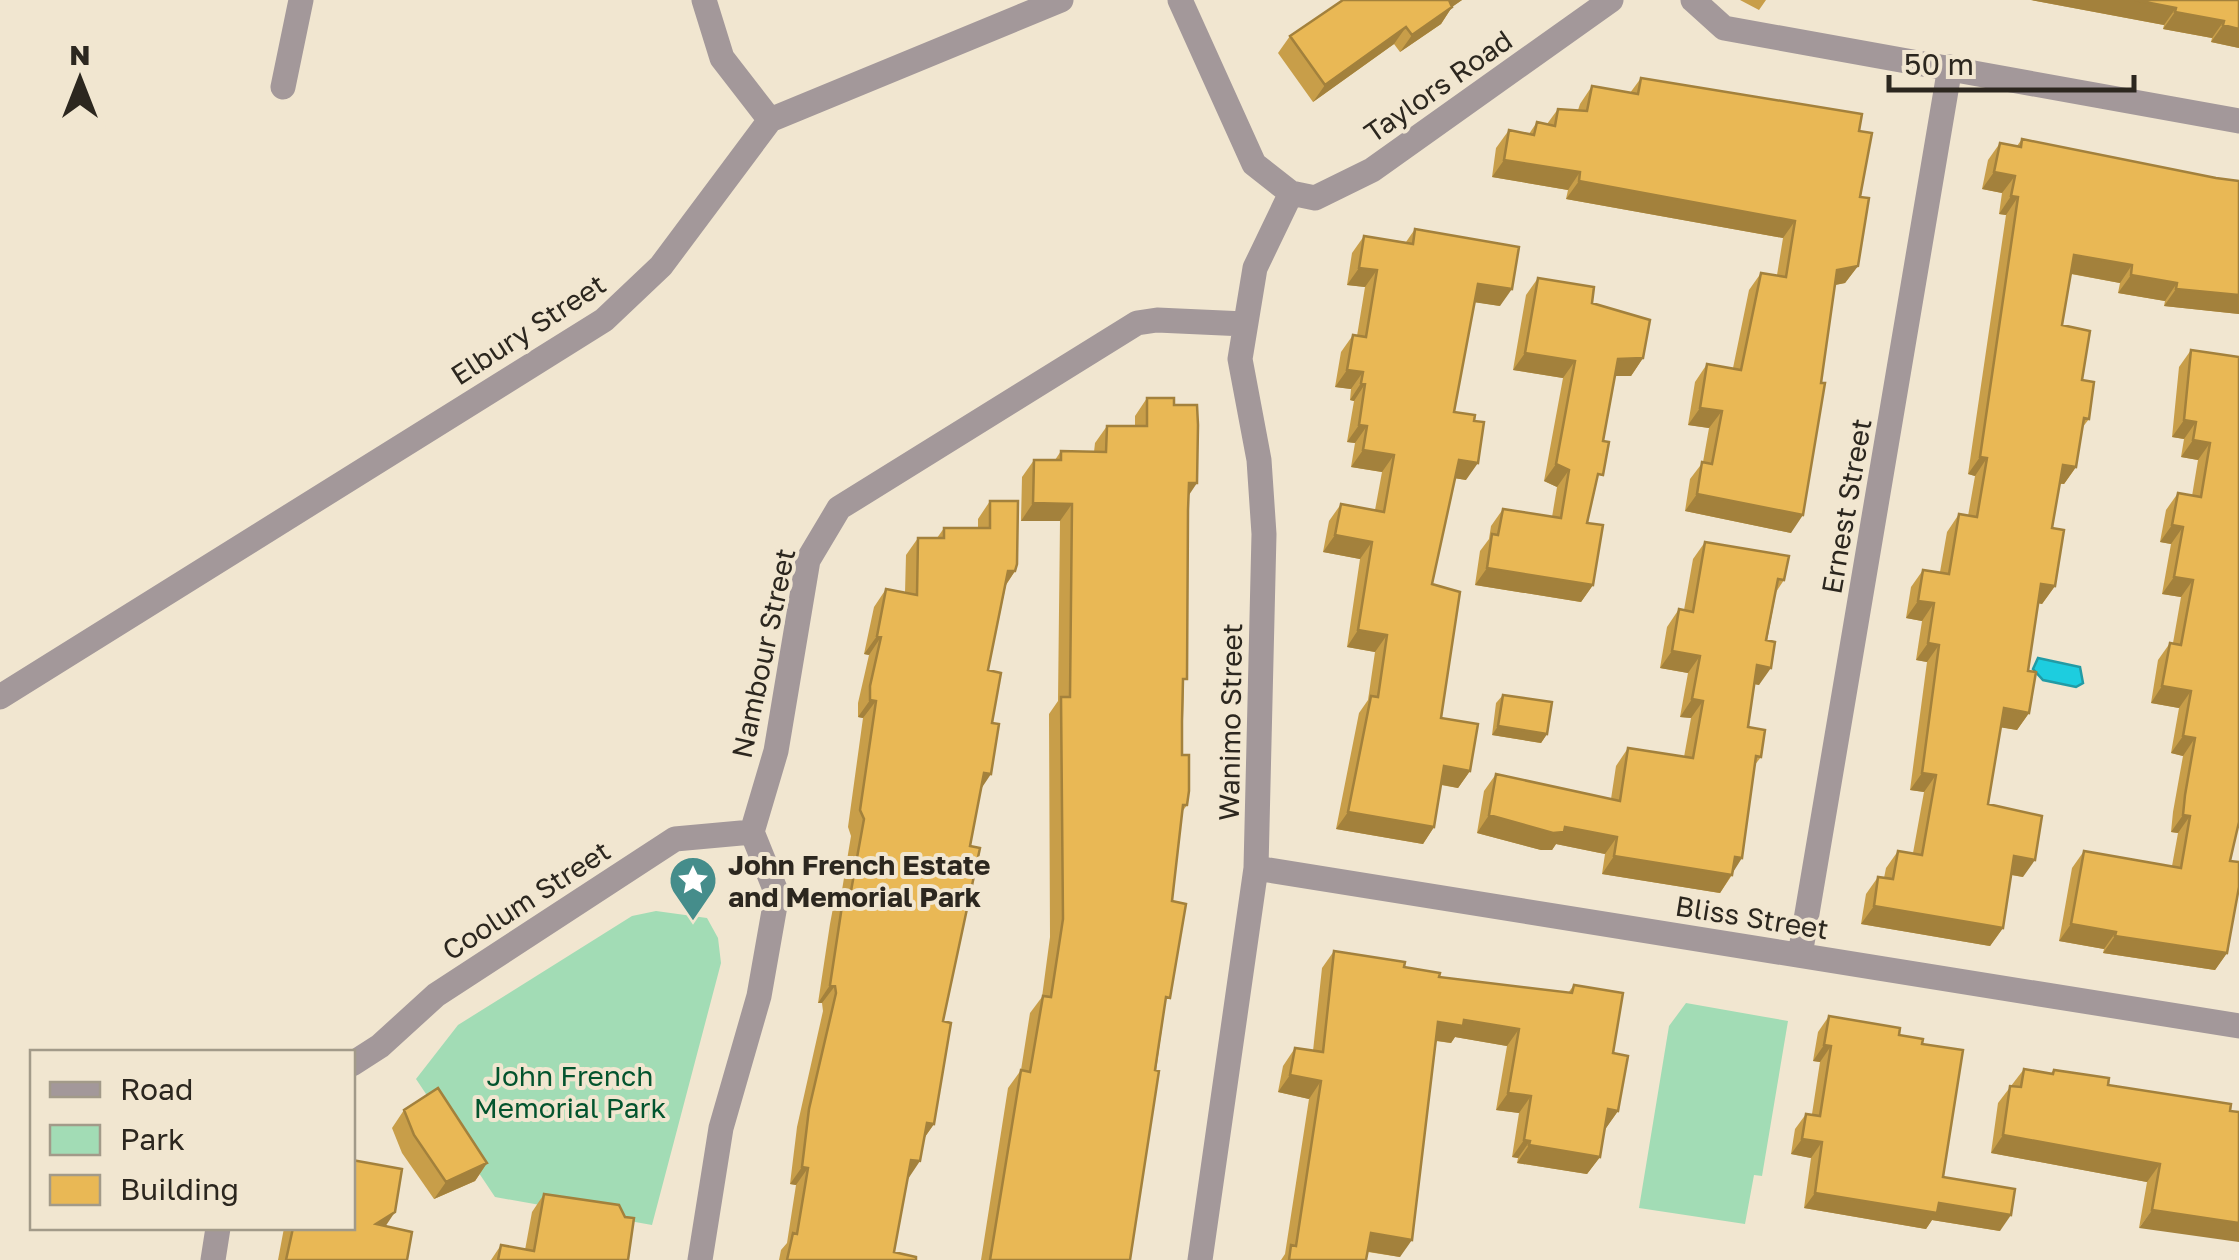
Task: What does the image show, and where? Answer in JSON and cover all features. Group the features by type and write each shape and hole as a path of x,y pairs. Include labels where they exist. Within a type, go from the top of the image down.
{"street":[{"path":"283,87 301,0"},
{"path":"704,0 722,58 770,120 1061,0"},
{"path":"1180,0 1243,147 1271,181 1291,193"},
{"name":"Taylors Road","path":"1291,193 1316,198 1372,170 1611,0"},
{"path":"1693,0 1724,28 2239,121"},
{"name":"Ernest Street","path":"1800,955 1950,67"},
{"name":"Elbury Street","path":"0,697 604,320 661,266 770,120"},
{"name":"Wanimo Street","path":"1200,1260 1256,868 1264,534 1258,460 1240,376 1255,268 1291,193"},
{"name":"Nambour Street","path":"752,832 776,752 808,560 839,508 1137,323 1157,320 1246,324"},
{"path":"700,1260 721,1128 759,996 777,894 752,832"},
{"name":"Coolum Street","path":"355,1062 380,1046 436,995 675,839 752,832"},
{"name":"Bliss Street","path":"1256,868 2239,1026"},
{"path":"214,1260 218,1230"}],"green space":[{"name":"John French Memorial Park","path":"656,911 707,918 718,938 721,963 652,1225 495,1197 416,1079 458,1025 632,916"},
{"path":"1686,1003 1788,1021 1762,1176 1754,1175 1745,1224 1639,1208 1669,1026"}],"water":[{"path":"2038,658 2080,667 2083,683 2076,687 2043,680 2033,669"}],"building":[{"path":"1343,0 1449,0 1452,7 1412,35 1406,27 1325,85 1290,36"},
{"path":"2135,0 2239,0 2239,29 2223,25 2224,21"},
{"path":"1641,78 1862,114 1859,131 1872,133 1860,197 1869,198 1858,266 1837,270 1821,383 1825,383 1803,515 1697,494 1702,462 1712,464 1722,411 1700,408 1707,364 1741,370 1761,273 1786,277 1795,221 1579,181 1580,172 1504,160 1509,130 1534,135 1537,122 1555,126 1558,109 1587,111 1592,86 1638,94"},
{"path":"2022,139 2239,181 2239,295 2176,289 2177,283 2131,275 2132,265 2074,255 2062,325 2090,331 2082,380 2094,382 2076,467 2063,465 2052,528 2064,530 2055,586 2041,584 2028,671 2036,672 2029,713 2004,708 1988,804 2042,816 2035,860 2014,856 2003,928 1874,906 1878,877 1893,879 1898,851 1922,855 1936,775 1922,773 1939,645 1928,643 1934,603 1918,601 1923,570 1949,574 1959,514 1977,517 1987,458 1980,457 2018,197 2011,196 2015,176 1994,172 2000,143 2021,147"},
{"path":"1415,229 1519,247 1512,289 1478,284 1454,412 1475,415 1474,421 1484,422 1478,463 1459,460 1432,584 1460,592 1441,718 1478,724 1470,771 1444,766 1434,827 1348,812 1371,696 1378,697 1387,635 1358,630 1372,542 1335,535 1341,504 1384,512 1394,455 1363,450 1367,426 1359,425 1363,372 1347,370 1353,335 1366,337 1377,270 1359,268 1364,236 1413,244"},
{"path":"1538,278 1594,287 1592,303 1650,320 1643,358 1618,359 1603,441 1609,442 1603,475 1598,474 1587,523 1603,525 1593,585 1487,568 1492,534 1498,535 1503,509 1561,518 1569,470 1556,464 1575,361 1525,353"},
{"path":"2191,350 2239,357 2239,822 2230,861 2239,862 2239,887 2227,953 2115,936 2116,932 2071,924 2084,851 2181,868 2190,816 2183,815 2185,795 2195,738 2183,736 2191,691 2162,686 2170,643 2181,645 2193,580 2174,577 2183,527 2172,525 2178,493 2201,497 2210,443 2193,440 2196,422 2184,420"},
{"path":"1147,398 1174,398 1174,405 1197,405 1197,483 1189,483 1187,679 1183,679 1182,755 1189,755 1189,791 1187,805 1183,805 1172,901 1186,904 1170,998 1166,997 1155,1070 1159,1071 1130,1260 990,1260 1021,1070 1030,1072 1043,996 1051,997 1063,919 1061,697 1070,697 1072,504 1033,503 1034,460 1061,460 1061,451 1106,452 1107,426 1147,426"},
{"path":"990,501 1018,501 1017,564 1015,571 1008,571 988,670 1001,673 992,723 999,724 991,774 984,773 970,846 980,848 943,1021 951,1023 934,1124 927,1123 920,1161 911,1160 894,1252 916,1260 787,1260 793,1233 797,1234 808,1168 802,1167 809,1109 836,993 835,986 830,985 842,906 845,890 851,891 864,819 860,810 876,701 870,700 870,686 886,589 917,595 918,538 944,538 944,528 990,528"},
{"path":"1705,542 1789,556 1784,580 1778,579 1766,640 1775,642 1771,668 1757,665 1748,727 1765,730 1761,757 1756,756 1742,858 1735,857 1732,875 1614,856 1617,837 1565,827 1564,832 1553,833 1489,815 1496,774 1620,801 1628,748 1693,758 1703,701 1692,699 1700,656 1672,651 1679,609 1693,612"},
{"path":"1503,695 1552,702 1547,734 1498,726"},
{"path":"1334,951 1405,962 1404,967 1440,973 1439,977 1572,993 1574,985 1623,993 1613,1053 1628,1056 1618,1111 1608,1109 1600,1157 1529,1145 1530,1141 1524,1140 1531,1096 1508,1093 1519,1029 1464,1020 1463,1026 1438,1022 1412,1240 1371,1233 1366,1260 1289,1260 1291,1245 1296,1246 1321,1081 1290,1075 1295,1048 1323,1052"},
{"path":"1829,1016 1900,1028 1899,1035 1923,1039 1922,1044 1963,1050 1943,1177 2015,1189 2011,1215 1939,1203 1937,1213 1815,1193 1822,1142 1802,1139 1806,1114 1820,1116 1831,1046 1824,1045"},
{"path":"2024,1069 2109,1078 2108,1085 2231,1104 2230,1111 2239,1112 2239,1223 2152,1210 2160,1164 2003,1135 2010,1086 2021,1087"},
{"path":"438,1088 487,1163 446,1182 414,1135 404,1110"},
{"path":"355,1161 402,1169 395,1212 376,1224 412,1232 407,1260 286,1260 293,1230 355,1230"},
{"path":"544,1194 619,1205 625,1217 634,1218 628,1260 498,1260 501,1245 534,1251"}],"place":[{"name":"John French Estate and Memorial Park","path":"693,922"}]}
